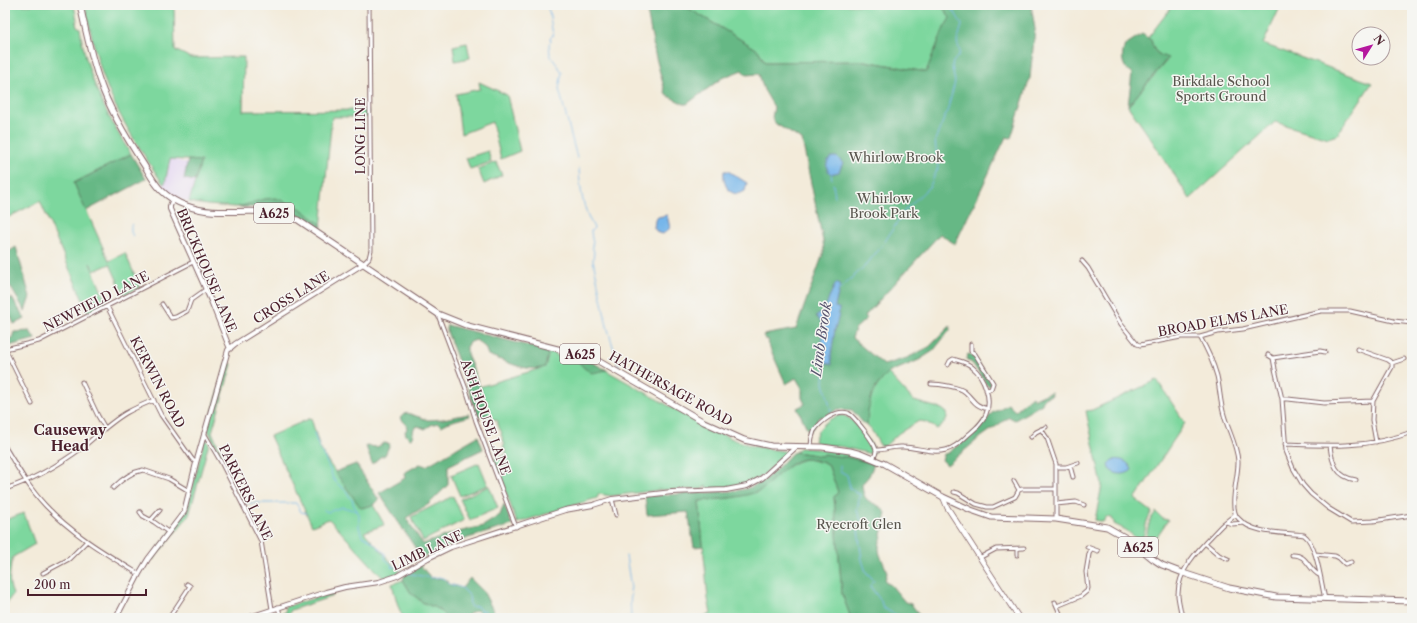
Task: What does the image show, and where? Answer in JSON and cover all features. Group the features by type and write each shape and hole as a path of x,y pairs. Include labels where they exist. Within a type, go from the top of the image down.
{"main road":[{"name":"A625","path":"80,5 86,34 97,72 107,99 135,151 162,191 173,199 187,206 203,210 221,212 268,212 290,217 307,225 363,264"},
{"name":"HATHERSAGE ROAD","path":"363,264 438,314 458,323 587,356 602,362 642,387 719,429 744,440 764,445 796,447"},
{"name":"A625","path":"796,447 811,446 850,450 873,458 943,497 971,510 991,517 1056,519 1108,527 1128,539 1152,559 1162,565 1244,592 1276,597 1412,601"},
{"path":"943,497 946,507 1019,618"}],"street":[{"name":"LONG LINE","path":"363,264 369,258 371,250 369,5"},
{"name":"BRICKHOUSE LANE","path":"173,199 170,209 230,349"},
{"name":"BROAD ELMS LANE","path":"1082,260 1121,324 1137,344 1150,344 1181,337 1200,337 1262,325 1321,311 1332,310 1350,311 1384,319 1412,323"},
{"name":"NEWFIELD LANE","path":"5,349 39,341 193,262"},
{"name":"CROSS LANE","path":"230,349 363,264"},
{"path":"162,304 171,318 176,317 187,310 191,300 205,290"},
{"name":"KERWIN ROAD","path":"108,306 154,400 170,428 196,463"},
{"name":"ASH HOUSE LANE","path":"438,314 466,389 476,422 516,527"},
{"path":"1182,618 1178,591 1186,567 1205,543 1235,514 1235,492 1238,462 1237,453 1224,414 1216,376 1209,354 1200,337"},
{"path":"971,344 971,351 976,354 993,383 991,388 986,390"},
{"path":"5,349 32,404"},
{"path":"116,618 139,574 168,532 184,512 226,355 230,349"},
{"path":"1357,349 1388,360 1392,363"},
{"path":"1268,355 1273,358 1320,351 1325,352"},
{"path":"1273,358 1282,399 1285,444 1293,468 1303,485 1318,500 1348,520 1358,522 1412,515"},
{"path":"876,450 902,446 934,452 947,450 956,445 983,420 988,409 988,398 981,379 973,367 966,363 952,359 948,365"},
{"path":"1392,363 1404,359"},
{"path":"1376,442 1372,420 1373,401 1392,367 1392,363"},
{"path":"82,382 105,428"},
{"path":"932,384 960,389 966,393 974,403 988,409"},
{"path":"1282,399 1324,403 1373,401"},
{"path":"5,489 27,481 70,456 126,413 154,400"},
{"path":"811,446 812,436 817,428 830,417 837,413 844,412 852,416 858,422 875,446 876,450 873,458"},
{"path":"1031,437 1046,426"},
{"path":"1041,429 1047,438 1056,467 1056,519"},
{"path":"1285,444 1330,446 1376,442 1412,432"},
{"name":"PARKERS LANE","path":"204,433 221,462 260,541 272,609"},
{"path":"1330,446 1334,465 1346,476 1356,480"},
{"path":"5,447 27,481 46,506 87,542 139,574"},
{"name":"LIMB LANE","path":"247,618 326,592 345,587 379,582 396,576 451,547 565,510 593,505 612,499 672,492 726,490 744,487 762,478 796,447"},
{"path":"1056,467 1070,466 1078,463"},
{"path":"1070,466 1073,477"},
{"path":"113,488 122,480 143,470 169,479 189,491"},
{"path":"1014,481 1019,490"},
{"path":"960,489 956,493 976,504 993,507 1015,496 1022,488 1056,489"},
{"path":"612,499 616,515"},
{"path":"1056,504 1076,502 1084,505"},
{"path":"151,520 160,510"},
{"path":"140,512 143,516 168,532"},
{"path":"1235,514 1249,526 1269,532 1304,535 1310,542 1315,554 1325,599"},
{"path":"1226,522 1232,524 1244,523"},
{"path":"43,573 76,554 87,542"},
{"path":"1205,543 1219,555 1228,558"},
{"path":"1087,546 1098,551"},
{"path":"979,558 996,549 1024,548"},
{"path":"1017,549 1017,556"},
{"path":"1062,618 1056,604 1081,596 1088,588 1086,572 1091,549"},
{"path":"1315,554 1336,556 1345,564 1351,562"},
{"path":"1214,559 1219,555"},
{"path":"1292,555 1300,556 1304,559 1313,572 1319,575"},
{"path":"169,618 188,585 195,586"},
{"path":"1088,588 1094,588"},
{"path":"278,607 281,618"}],"shaded area":[{"path":"170,159 199,166 207,205 182,200 163,186"}],"green space":[{"path":"5,5 74,5 77,20 76,23 80,28 87,62 98,94 113,124 131,154 74,183 109,261 125,253 140,287 125,294 122,291 110,264 94,271 90,263 107,304 88,312 40,201 5,219"},
{"path":"85,5 174,5 175,50 191,58 244,57 243,111 368,110 368,117 332,117 321,228 291,206 235,207 189,202 201,161 170,159 165,183 163,184 128,129 110,94 95,50"},
{"name":"Whirlow Brook","path":"646,5 683,5 758,50 765,62 865,61 926,72 944,28 950,18 941,5 1031,5 1035,29 1030,78 1011,138 1006,137 955,244 940,234 865,316 867,318 855,329 852,338 884,365 907,358 929,347 950,326 950,330 933,351 919,360 888,373 876,387 871,398 868,411 867,426 852,410 838,409 825,417 822,416 817,419 818,421 809,432 797,408 805,404 802,398 802,388 796,378 786,384 769,346 768,339 765,339 763,335 796,329 824,251 802,140 776,124 772,118 774,107 764,90 759,74 746,75 742,70 722,78 687,104 666,95 655,54"},
{"path":"683,5 941,5 951,18 944,28 926,72 865,61 765,62 758,50"},
{"name":"Birkdale School Sports Ground","path":"1173,5 1281,5 1263,44 1372,83 1337,135 1328,138 1275,122 1190,199 1128,106 1168,59 1156,52 1153,48 1151,40 1147,39"},
{"path":"1142,34 1151,40 1153,48 1156,52 1168,58 1128,106 1132,73 1128,71 1124,64 1123,53 1125,45"},
{"path":"467,43 470,58 455,61 453,46"},
{"path":"479,82 507,95 520,151 501,159 492,122 461,134 456,94 480,89"},
{"path":"488,151 491,162 470,169 466,158"},
{"path":"131,154 146,179 86,211 74,183"},
{"path":"188,160 201,161 195,181 184,179"},
{"path":"496,162 502,175 484,184 478,169"},
{"path":"276,198 300,208 322,225 321,228 292,212 268,207 238,207 264,199"},
{"path":"16,247 30,297 25,311 5,278 5,254"},
{"path":"12,298 25,319 14,324 10,315 5,313 5,300"},
{"path":"447,325 549,351 545,367 531,368 516,366 488,355 485,347 476,340 468,343 467,354 480,387 487,416 478,416 446,329"},
{"path":"30,331 35,339 5,347 5,339 12,338 14,332"},
{"path":"549,351 555,352 557,356 569,355 595,364 708,428 735,440 752,446 788,452 762,476 747,484 709,489 707,486 702,489 659,490 611,496 599,494 597,498 517,523 494,459 507,454 503,446 505,445 501,434 502,433 497,424 498,421 487,416 478,416 469,390 545,367"},
{"path":"968,354 974,357 991,382 991,386 986,384 973,364 966,359"},
{"path":"571,356 589,361 607,370 592,373 584,368 578,361 571,361 569,359"},
{"path":"227,362 232,364 212,432 223,457 221,458 208,427"},
{"path":"888,373 914,401 942,409 947,413 945,422 937,429 926,422 919,421 899,433 885,446 880,445 873,432 867,426 868,412 873,394"},
{"path":"1157,380 1185,423 1135,499 1152,512 1147,520 1144,534 1140,541 1126,530 1114,524 1112,518 1106,517 1103,522 1095,520 1102,485 1086,411 1092,410"},
{"path":"1051,392 1052,395 1044,398 1042,404 1015,420 1009,417 977,440 947,465 942,460 944,454 948,453 974,433 992,413 1008,404 1015,411 1032,396 1034,399"},
{"path":"407,413 428,420 469,414 470,416 451,421 441,426 438,423 425,429 418,426 414,428 412,438 410,439 406,435 406,424 400,418"},
{"path":"842,415 852,420 856,424 874,449 874,452 871,454 843,447 816,443 814,441 815,436 824,424 837,416"},
{"path":"311,418 320,448 329,463 361,508 373,505 383,522 384,525 364,532 400,572 383,578 329,519 312,526 270,436"},
{"path":"478,436 483,449 448,466 448,485 429,504 406,518 423,544 454,533 483,526 500,515 504,504 512,525 468,538 422,558 379,493 405,478 404,473 420,464 426,466"},
{"path":"205,438 209,443 189,515 153,560 151,558 187,510"},
{"path":"384,443 390,444 385,455 380,457 372,464 366,446 377,447"},
{"path":"800,448 838,452 875,461 874,464 846,457 824,454 821,456 795,452"},
{"name":"Ryecroft Glen","path":"795,452 821,456 824,454 846,457 874,464 869,476 862,484 865,497 879,506 886,513 879,547 880,556 887,573 885,580 905,602 911,604 922,618 851,618 842,594 834,497 838,492 828,464 806,459 800,460 788,466 762,490 723,499 699,501 703,546 694,547 688,512 647,515 645,496 746,489 764,480 792,453"},
{"path":"807,459 828,464 838,492 834,497 842,594 851,618 697,618 711,614 708,599 699,501 731,498 762,489 788,466 800,460"},
{"path":"479,463 488,485 460,496 451,475"},
{"path":"356,464 379,500 373,505 361,508 335,472"},
{"path":"489,486 498,508 470,520 460,499"},
{"path":"453,496 464,520 423,541 411,517"},
{"path":"1156,512 1163,519 1168,520 1149,548 1142,542 1146,537 1150,520"},
{"path":"24,513 35,544 13,557 10,571 10,585 13,594 5,606 5,520"},
{"path":"420,565 431,578 442,578 448,581 449,584 462,588 470,578 483,591 497,618 483,618 477,610 470,613 466,618 447,618 438,609 422,602 411,593 403,580 404,576"},
{"path":"403,580 411,593 422,602 438,609 447,618 403,618 392,584"},
{"path":"332,593 333,596 291,610 288,615 289,618 283,618 282,613 286,612 285,607"}],"water":[{"path":"832,157 837,157 843,163 839,172 831,174 827,169 827,165 829,159"},
{"path":"724,171 728,171 747,183 745,191 736,194 728,190 724,181"},
{"path":"667,215 670,228 663,234 658,233 654,228 655,220 658,217"},
{"path":"836,283 840,285 835,307 839,308 839,315 835,329 831,356 832,365 825,362 820,355 823,324 816,316 824,312"},
{"path":"1118,459 1126,462 1132,470 1123,474 1114,473 1109,469 1108,464 1112,460"}],"waterway":[{"path":"546,5 549,11 553,35 550,38 551,41 549,44 550,55 562,72 559,89 577,158"},
{"name":"Limb Brook","path":"838,291 866,265 884,243 905,210 930,186 938,168 935,140 947,112 955,82 952,67 953,62 960,52 957,42 962,25 950,5"},
{"path":"579,168 583,199 587,214 594,228 591,231 594,252 593,260 607,326 619,367"},
{"path":"831,174 832,179"},
{"path":"833,184 835,197"},
{"path":"131,227 133,236"},
{"name":"Limb Brook","path":"825,361 824,383 831,411"},
{"path":"314,433 333,479 346,491 353,501 353,504 359,514 359,527 362,536 385,553 385,559 392,565 391,568 396,566 402,570"},
{"name":"Limb Brook","path":"840,466 840,471 847,475 850,488 856,493 860,494 857,511 863,524 858,530 862,560 866,572 874,580 870,586 881,601 883,608 902,618"},
{"path":"245,503 296,503 301,512 306,513"},
{"path":"324,510 328,512 342,507 357,511"},
{"path":"626,556 631,588 630,591 632,593 630,602 631,618"},
{"path":"407,573 431,578 439,577 445,579 449,584 462,588 469,595 470,606 477,606 480,610 485,611 486,615 491,618"}],"district":[{"name":"Causeway Head","path":"70,438"}],"park label":[{"name":"Whirlow Brook Park","path":"884,206"}]}
